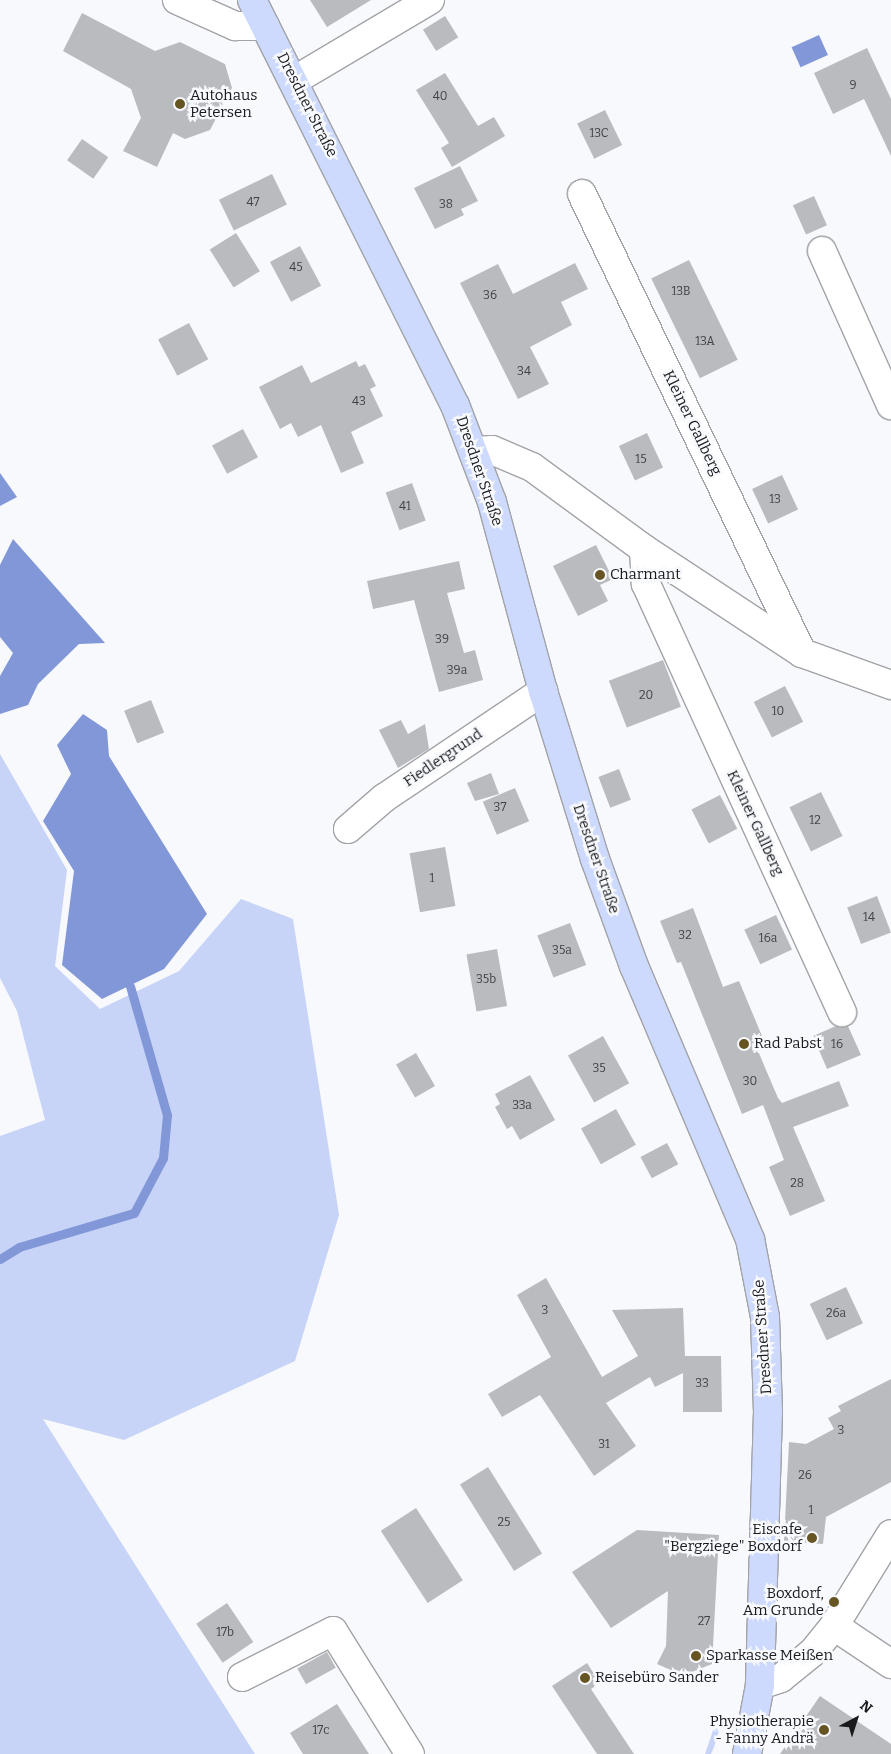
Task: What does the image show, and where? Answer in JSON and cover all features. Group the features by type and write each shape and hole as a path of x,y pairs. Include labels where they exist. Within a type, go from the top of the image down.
{"main road":[{"name":"Dresdner Straße","path":"252,0 295,80 436,364 474,451 492,502 543,691 595,859 634,966 734,1197 750,1239 760,1279 766,1333 768,1411 760,1685 747,1754"}],"street":[{"path":"177,0 236,26 265,26"},
{"path":"295,80 430,0"},
{"name":"Kleiner Gallberg","path":"582,194 802,652"},
{"path":"822,251 891,405"},
{"path":"474,451 492,450 532,467 644,549 802,652 891,686"},
{"name":"Kleiner Gallberg","path":"644,549 646,584 842,1012"},
{"name":"Fiedlergrund","path":"348,829 384,798 543,691"},
{"path":"760,1685 781,1678 796,1669 834,1626 891,1534"},
{"path":"834,1626 891,1664"},
{"path":"242,1677 333,1631 410,1754"}],"shaded area":[{"path":"0,754 67,870 55,966 100,1009 179,971 241,899 293,919 339,1215 295,1361 124,1440 43,1419 255,1754 0,1754 0,1136 45,1120 17,1011 0,978"},
{"path":"719,1713 724,1715 714,1747 711,1754 705,1754"}],"water":[{"path":"819,35 828,55 801,67 792,47"},
{"path":"0,473 17,497 0,506"},
{"path":"13,539 105,643 79,644 38,684 28,705 0,714 0,676 13,653 0,637 0,565"},
{"path":"83,714 107,730 109,756 207,914 164,969 102,999 62,965 74,871 43,821 71,774 57,745"}],"building":[{"path":"310,0 371,0 327,27"},
{"name":"Autohaus Petersen","path":"82,13 155,51 180,42 225,64 232,88 210,130 185,139 173,133 157,167 123,151 141,118 131,89 63,51"},
{"path":"445,16 458,37 436,51 423,30"},
{"path":"867,48 891,99 891,156 864,99 833,114 814,73"},
{"path":"445,73 478,126 494,117 505,136 452,167 441,148 449,143 416,90"},
{"path":"605,110 622,145 594,159 577,124"},
{"path":"82,139 108,157 93,179 67,160"},
{"path":"460,166 478,201 461,209 464,215 435,229 414,188"},
{"path":"272,174 287,205 234,230 219,200"},
{"path":"814,196 827,225 806,235 793,205"},
{"path":"236,233 260,271 234,288 210,249"},
{"path":"300,246 321,286 291,302 270,262"},
{"path":"689,260 738,360 700,378 651,278"},
{"path":"575,263 588,289 561,302 572,325 530,347 549,384 518,399 460,283 498,264 513,294"},
{"path":"189,323 208,359 177,376 158,339"},
{"path":"356,361 359,367 365,364 376,386 370,389 383,416 351,432 364,463 341,473 321,425 298,437 291,423 280,429 259,387 302,365 311,383"},
{"path":"243,429 258,457 227,474 212,445"},
{"path":"647,433 663,467 635,481 619,446"},
{"path":"782,475 798,509 768,523 752,489"},
{"path":"412,483 426,521 399,530 386,493"},
{"path":"596,545 613,579 600,585 608,601 578,616 553,566"},
{"path":"459,561 465,589 447,593 464,653 475,650 483,680 439,692 414,600 373,609 367,581"},
{"path":"663,660 681,707 627,727 609,681"},
{"path":"785,686 803,722 772,738 754,702"},
{"path":"151,700 164,732 137,743 124,711"},
{"path":"401,720 408,734 425,724 429,749 398,768 379,730"},
{"path":"619,769 631,800 610,808 598,777"},
{"path":"491,773 499,794 475,801 467,783"},
{"path":"515,788 529,821 497,835 483,802"},
{"path":"821,792 842,836 811,851 790,807"},
{"path":"720,795 737,829 709,843 691,810"},
{"path":"445,847 455,906 420,912 410,853"},
{"path":"877,896 891,932 861,944 847,907"},
{"path":"693,908 723,987 739,981 767,1048 758,1051 778,1098 782,1103 839,1081 849,1106 793,1127 825,1201 790,1216 769,1167 784,1160 763,1105 742,1114 681,962 677,963 660,921"},
{"path":"776,915 792,949 760,964 744,930"},
{"path":"570,923 586,965 553,978 537,936"},
{"path":"497,949 507,1006 477,1012 466,954"},
{"path":"836,1026 848,1026 861,1055 827,1069 813,1036"},
{"path":"603,1036 629,1083 594,1103 568,1055"},
{"path":"416,1053 435,1086 415,1097 396,1064"},
{"path":"530,1075 555,1120 520,1140 512,1126 507,1129 495,1107 500,1104 495,1094"},
{"path":"616,1109 636,1145 601,1164 581,1128"},
{"path":"667,1143 678,1164 652,1178 641,1157"},
{"path":"546,1278 602,1377 638,1356 612,1310 683,1308 685,1356 721,1356 722,1412 683,1412 683,1373 655,1387 650,1377 606,1403 636,1446 594,1476 540,1395 502,1417 488,1394 551,1357 517,1295"},
{"path":"846,1287 863,1323 827,1340 810,1304"},
{"path":"891,1379 891,1482 826,1517 823,1544 784,1541 789,1442 806,1444 834,1429 828,1418 841,1411 838,1406"},
{"path":"488,1467 542,1554 514,1571 460,1484"},
{"path":"416,1508 463,1580 428,1603 381,1531"},
{"path":"637,1530 719,1535 712,1664 692,1672 673,1671 657,1664 666,1646 668,1591 611,1628 572,1572"},
{"path":"227,1603 253,1642 223,1663 196,1624"},
{"path":"327,1652 336,1668 306,1684 297,1668"},
{"path":"587,1663 600,1683 591,1689 634,1754 597,1754 552,1686"},
{"name":"Physiotherapie - Fanny Andrä","path":"820,1696 891,1744 891,1754 780,1754"},
{"path":"337,1704 369,1754 303,1754 290,1733"}],"waterway":[{"path":"0,1259 19,1247 134,1213 163,1158 167,1115 130,986"}],"place":[{"name":"Autohaus Petersen","path":"180,104"},
{"name":"Charmant","path":"600,575"},
{"name":"Rad Pabst","path":"744,1044"},
{"name":"Eiscafe \"Bergziege\" Boxdorf","path":"812,1538"},
{"name":"Boxdorf, Am Grunde","path":"834,1602"},
{"name":"Sparkasse Meißen","path":"696,1656"},
{"name":"Reisebüro Sander","path":"585,1678"},
{"name":"Physiotherapie - Fanny Andrä","path":"824,1730"}]}
